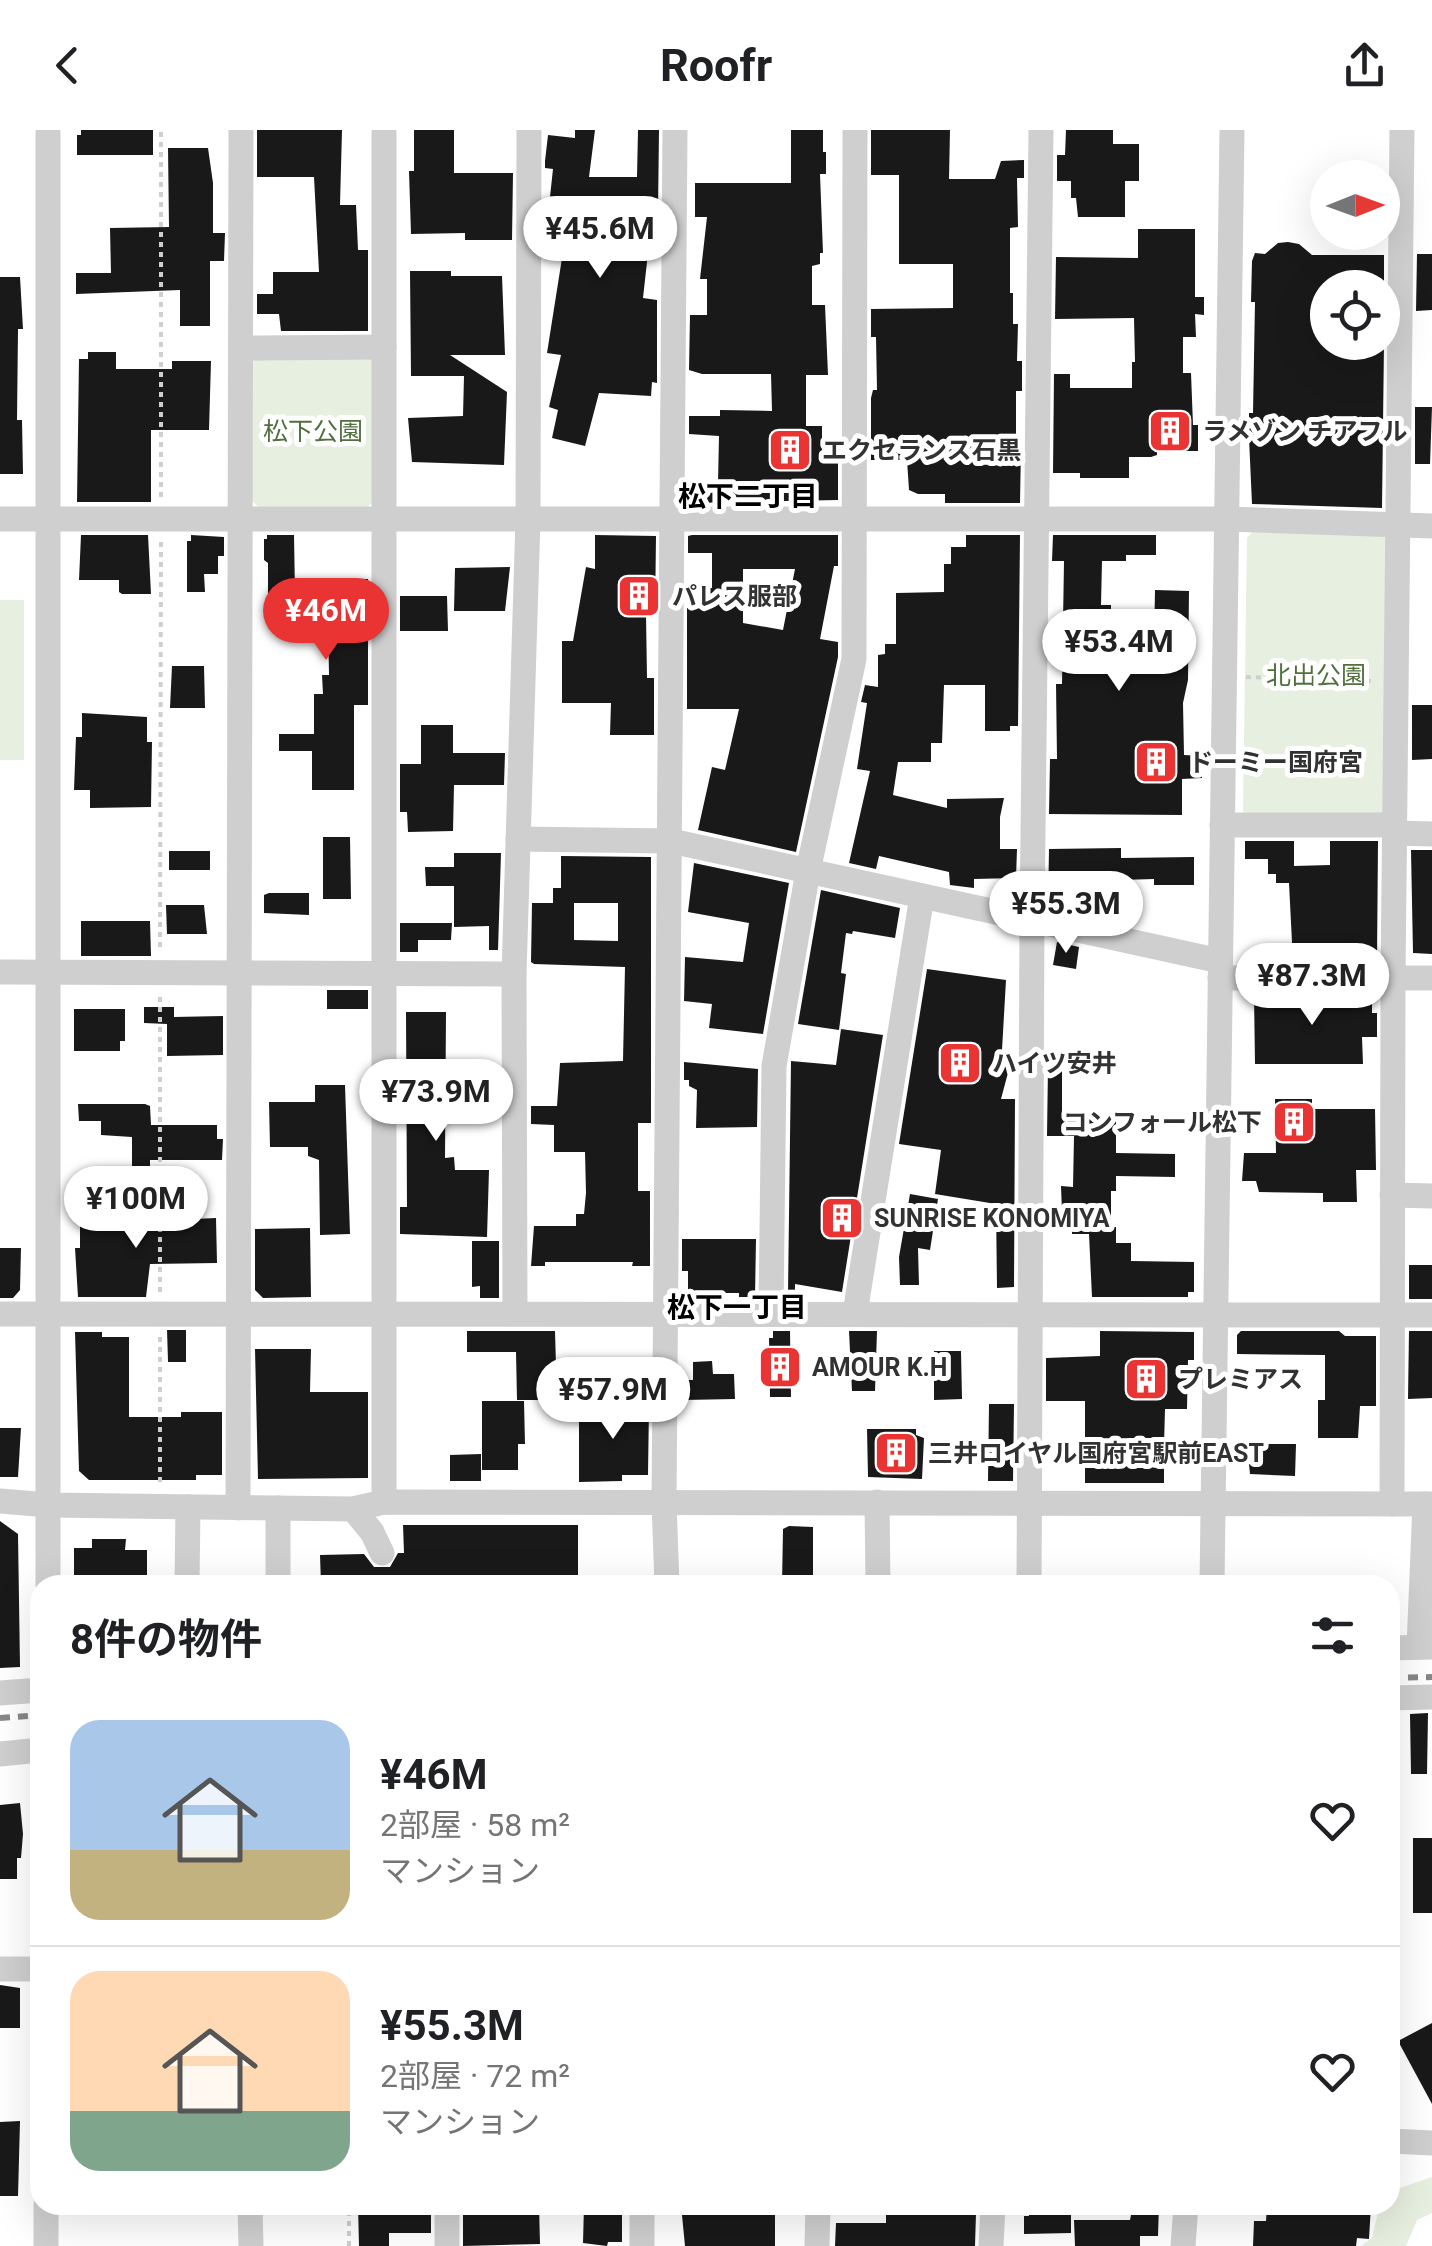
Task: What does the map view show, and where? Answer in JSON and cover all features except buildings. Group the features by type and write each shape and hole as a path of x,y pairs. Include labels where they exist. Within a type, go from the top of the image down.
{"street":[{"path":"48,130 48,1575"},
{"path":"238,1508 241,130"},
{"path":"384,130 384,1502"},
{"path":"515,1313 514,974 528,519 529,130"},
{"path":"667,1575 664,1502 675,130"},
{"path":"771,1313 774,1066 808,871 854,658 855,130"},
{"path":"1030,1575 1041,130"},
{"path":"1212,1575 1232,130"},
{"path":"1392,1504 1402,130"},
{"path":"240,348 384,347"},
{"path":"0,519 1226,519 1432,526"},
{"path":"1222,825 1394,829 1432,834"},
{"path":"518,839 671,841 1032,920 1220,969 1432,978"},
{"path":"856,1314 922,896"},
{"path":"0,972 514,974"},
{"path":"1392,1196 1432,1196"},
{"path":"0,1314 1432,1315"},
{"path":"0,1501 48,1506 353,1509 384,1502 1428,1504 1425,1647 1400,1648"},
{"path":"877,1502 878,1575"},
{"path":"187,1575 188,1507"},
{"path":"278,1508 278,1575"},
{"path":"353,1509 372,1532 382,1553"},
{"path":"0,1693 30,1691"},
{"path":"1400,1698 1432,1697"},
{"path":"0,1754 30,1751"},
{"path":"0,1970 30,1969"},
{"path":"1400,2141 1432,2143"},
{"path":"46,2215 46,2246"},
{"path":"250,2215 250,2246"},
{"path":"447,2215 447,2246"},
{"path":"642,2215 642,2246"},
{"path":"817,2246 818,2215"},
{"path":"991,2246 993,2215"},
{"path":"1183,2246 1185,2215"}],"path":[{"path":"160,1507 162,130"},
{"path":"1224,676 1396,682"},
{"path":"349,2215 349,2246"}],"green space":[{"name":"松下公園","path":"367,353 373,360 373,502 366,508 261,509 252,501 253,359"},
{"name":"北出公園","path":"1253,531 1382,532 1389,539 1385,811 1378,818 1250,817 1243,811 1247,538"},
{"path":"0,600 24,600 24,760 0,760"},
{"path":"1432,2177 1432,2213 1417,2220 1406,2246 1361,2246 1372,2238 1377,2215 1400,2215 1400,2188"}],"railway":[{"path":"1400,1678 1432,1677"},
{"path":"0,1718 30,1716"}],"place":[{"name":"ラメゾン チアフル","path":"1170,431"},
{"name":"エクセランス石黒","path":"790,450"},
{"name":"パレス服部","path":"639,596"},
{"name":"ドーミー国府宮","path":"1156,762"},
{"name":"ハイツ安井","path":"960,1063"},
{"name":"コンフォール松下","path":"1294,1122"},
{"name":"SUNRISE KONOMIYA","path":"842,1218"},
{"name":"AMOUR K.H","path":"780,1367"},
{"name":"プレミアス","path":"1146,1379"},
{"name":"三井ロイヤル国府宮駅前EAST","path":"896,1453"}],"district":[{"name":"松下二丁目","path":"748,496"},
{"name":"松下一丁目","path":"737,1307"}]}
